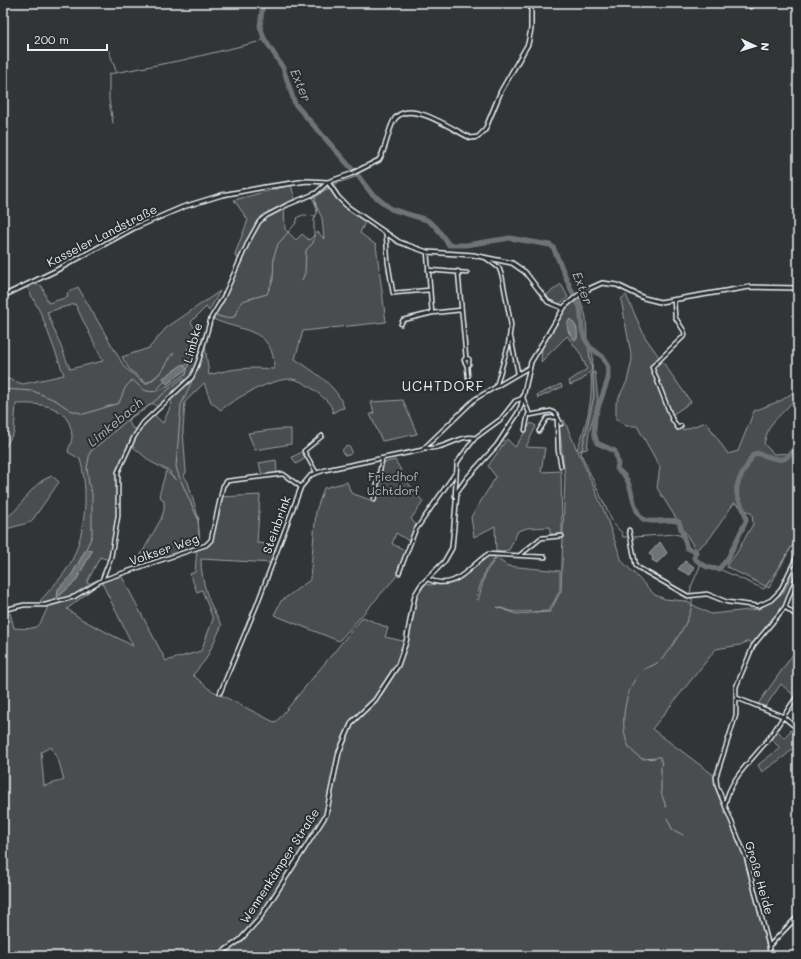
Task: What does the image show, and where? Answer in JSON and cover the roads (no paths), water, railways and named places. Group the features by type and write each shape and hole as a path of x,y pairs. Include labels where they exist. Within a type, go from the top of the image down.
{"street":[{"name":"Kasseler Landstraße","path":"3,296 55,271 134,228 183,207 222,195 265,187 307,181 328,182 358,171 379,160 394,121 404,113 416,113 432,118 471,138 481,135 501,91 528,44 531,29 530,3"},
{"path":"328,182 338,197 348,207 386,234 404,244 426,252 473,255 506,261 517,265 525,272 548,302 563,308"},
{"name":"Limbke","path":"102,580 111,557 118,516 120,468 134,437 142,424 192,377 200,360 209,322 223,298 249,240 260,222 266,216 316,192 328,182"},
{"path":"386,234 388,263 393,293 430,290"},
{"path":"426,252 432,313"},
{"path":"486,257 499,268 502,276 518,373"},
{"path":"428,270 467,272"},
{"path":"458,271 466,358 464,360 467,366 468,377"},
{"name":"Wennenkämper Straße","path":"217,956 240,940 260,918 326,815 339,752 352,722 375,700 398,665 406,642 415,596 427,578 444,562 452,548 455,499 457,492 467,478 497,445 520,410 528,368 563,308 578,295 594,285 606,283 617,285 652,301 674,300 748,287 798,288"},
{"path":"674,300 675,317 685,335 652,367 672,419 678,428 681,426"},
{"path":"401,324 403,320 432,313 461,310"},
{"path":"496,387 511,335"},
{"path":"322,436 304,451 316,472 418,452 425,448 467,406 528,368"},
{"path":"455,499 457,463 475,438 497,423 514,400 523,398 528,415 525,430"},
{"path":"528,415 551,411 561,424"},
{"path":"539,431 547,418 557,417"},
{"path":"557,417 558,450 561,466"},
{"path":"425,448 430,449 444,446 468,437 475,438"},
{"path":"374,500 382,460"},
{"path":"399,573 415,531 456,471"},
{"name":"Steinbrink","path":"220,693 256,607 301,486 316,472"},
{"name":"Volkser Weg","path":"102,580 207,544 211,537 223,486 227,481 283,474 301,486"},
{"path":"629,530 636,566 688,596 707,594 727,602 758,606 770,600 780,591 798,554"},
{"path":"519,555 541,538 562,536"},
{"path":"427,578 437,582 455,580 472,569 488,554 545,557"},
{"name":"Große Heide","path":"770,956 769,946 746,857 717,786 716,777 736,715 736,687 753,646 775,622 786,607 798,573"},
{"path":"3,610 24,604 44,605 74,597 102,580"},
{"path":"786,607 798,616"},
{"path":"725,806 728,791 735,780 775,730 782,716 798,695"},
{"path":"737,698 782,716 798,729"},
{"path":"769,946 798,916"}],"waterway":[{"name":"Exter","path":"263,3 260,26 264,38 283,68 295,104 359,177 371,193 391,209 427,220 436,227 449,245 466,245 510,238 550,245 553,247 580,307 582,330 585,339 590,347 603,357 608,367 608,379 595,417 594,432 597,443 615,451 618,464 617,469 624,475 628,482 638,513 641,517 649,521 671,520 679,522 687,548 696,552 694,558 706,566 719,569 728,558 746,521 745,514 738,498 737,489 739,480 752,456 756,453 776,459 785,458 793,450 798,441"},
{"path":"113,123 109,100 109,74 183,60 258,42"},
{"path":"109,51 116,71"},
{"path":"332,185 358,176"},
{"name":"Limkebach","path":"302,280 305,273 306,250 313,243 314,239 314,220 317,213 315,198 328,187"},
{"name":"Limkebach","path":"213,317 215,315 225,318 234,317 242,301 267,294 273,280 274,256 278,244 296,223 298,217 303,215"},
{"path":"304,215 315,216"},
{"path":"588,345 593,377 594,396 581,454 613,523 622,533 623,537 628,537"},
{"path":"180,479 176,467 181,405 197,370 203,351"},
{"name":"Limkebach","path":"86,549 92,536 92,493 89,485 87,468 90,452 132,416 144,410 186,375 189,362 199,354"},
{"name":"Limkebach","path":"184,366 189,363"},
{"path":"3,389 33,391 55,400 70,410 84,414 119,403 125,388 132,380 143,389 152,392 163,389 187,372"},
{"path":"156,390 165,381"},
{"path":"181,481 198,519 200,546"},
{"path":"634,537 675,534 682,536"},
{"path":"719,569 764,589 791,548 798,541"},
{"path":"690,595 691,587 701,564"},
{"path":"656,758 642,759 629,747 624,728 625,706 632,685 637,677 643,670 655,664 662,658 675,642 690,614 692,598"},
{"path":"657,757 660,757 662,765"},
{"path":"661,767 661,792 666,807"},
{"path":"667,818 672,829 683,835"}],"district":[{"name":"UCHTDORF","path":"443,386"}],"park label":[{"name":"Friedhof Uchtdorf","path":"393,484"}]}
